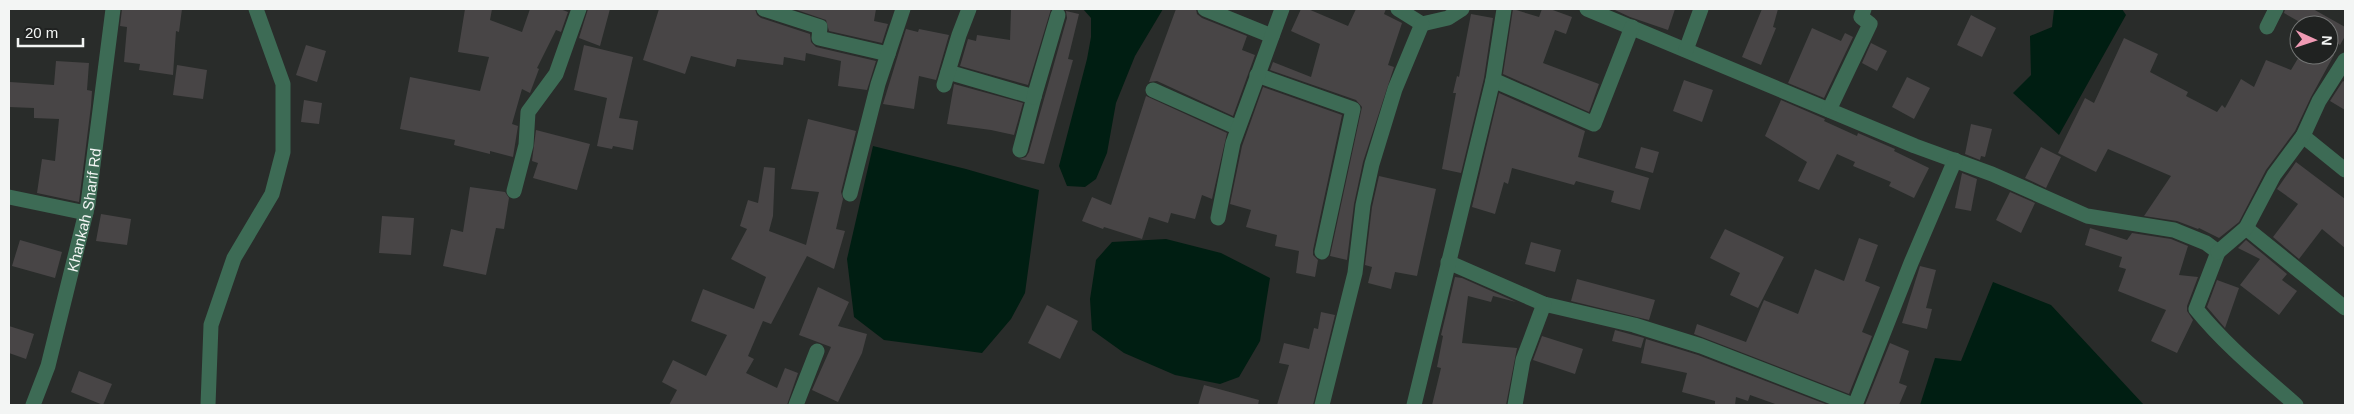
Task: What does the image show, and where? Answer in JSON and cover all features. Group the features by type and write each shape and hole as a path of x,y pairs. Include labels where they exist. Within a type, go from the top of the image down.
{"street":[{"name":"Khankah Sharif Rd","path":"33,405 48,366 86,213 113,9"},
{"path":"208,405 211,325 234,258 272,194 283,152 283,84 256,9"},
{"path":"514,191 526,145 528,112 556,74 578,9"},
{"path":"764,9 820,27 819,38 888,54"},
{"path":"850,194 878,84 903,9"},
{"path":"969,9 946,79 1034,97"},
{"path":"1205,9 1272,36"},
{"path":"1218,218 1233,143 1282,9"},
{"path":"1398,9 1422,24 1448,18 1462,9"},
{"path":"1414,405 1493,80 1504,9"},
{"path":"1587,9 1627,20 1686,50 1829,110 1992,174 2087,216 2174,230 2206,243 2218,252"},
{"path":"1686,50 1701,9"},
{"path":"1829,110 1870,24 1861,17 1864,9"},
{"path":"2267,27 2276,9"},
{"path":"1020,150 1058,15"},
{"path":"1493,80 1594,124 1627,20"},
{"path":"1322,405 1355,274 1363,205 1372,164 1395,90 1422,24"},
{"path":"2296,405 2242,359 2215,333 2196,309 2218,252 2246,228 2274,176 2303,136 2319,101 2345,60"},
{"path":"1257,75 1353,109 1322,252"},
{"path":"1153,90 1238,128"},
{"path":"2303,136 2345,170"},
{"path":"1448,262 1544,304 1634,325 1701,346 1854,405 1910,263 1955,160"},
{"path":"9,197 86,213"},
{"path":"2246,228 2345,308"},
{"path":"1515,405 1523,360 1544,304"},
{"path":"796,405 817,351"}],"shaded area":[{"path":"1083,9 1163,9 1135,56 1116,103 1107,153 1096,179 1085,187 1067,186 1059,166 1091,37 1091,18"},
{"path":"2054,9 2122,9 2126,15 2059,135 2013,93 2031,75 2030,36 2052,27"},
{"path":"873,146 966,169 1039,190 1025,293 1011,319 982,353 884,340 854,317 847,259"},
{"path":"1166,239 1221,253 1270,278 1260,341 1239,377 1220,384 1175,375 1124,353 1092,330 1090,299 1096,260 1112,242"},
{"path":"1993,282 2051,305 2144,405 1920,405 1935,358 1961,361"}],"building":[{"path":"122,9 182,9 179,32 176,31 173,75 139,70 140,64 124,62 127,27 120,26"},
{"path":"465,9 492,9 490,20 522,32 530,9 560,9 568,12 561,32 556,30 537,68 539,69 530,93 522,89 512,124 518,126 513,157 490,151 490,154 454,145 455,140 400,129 410,77 480,91 489,57 458,52"},
{"path":"588,9 610,9 600,46 579,38"},
{"path":"659,9 755,9 757,15 761,18 810,34 811,42 816,47 876,61 867,90 838,86 841,61 806,53 805,61 784,57 783,65 737,59 735,67 691,56 685,74 643,60"},
{"path":"794,9 876,9 874,21 888,24 882,43 829,31 826,20"},
{"path":"1011,9 1051,9 1028,85 960,66 968,39 976,41 977,35 1010,40"},
{"path":"1176,9 1196,9 1197,14 1202,18 1247,36 1242,50 1255,55 1233,116 1157,81 1149,82"},
{"path":"1301,9 1308,9 1348,26 1356,9 1386,9 1384,14 1402,23 1388,65 1394,67 1363,162 1354,204 1347,260 1330,256 1362,107 1356,100 1270,70 1273,62 1311,77 1320,44 1291,31"},
{"path":"1513,9 1539,17 1542,9 1550,9 1572,17 1566,34 1555,30 1543,63 1599,84 1589,112 1503,74"},
{"path":"1615,9 1675,9 1668,30 1630,17"},
{"path":"1762,9 1778,9 1773,27 1776,28 1761,65 1742,57"},
{"path":"2285,9 2313,9 2324,15 2289,16 2284,13"},
{"path":"1066,11 1079,14 1068,59 1073,60 1044,164 1019,159 1026,157 1029,152 1067,18"},
{"path":"1471,14 1493,18 1484,78 1461,173 1442,169 1456,93 1453,93 1457,76 1459,77"},
{"path":"1971,15 1996,28 1982,57 1957,45"},
{"path":"2339,24 2345,27 2345,36 2340,45"},
{"path":"1812,28 1841,41 1845,33 1853,37 1824,98 1788,83"},
{"path":"906,29 918,32 919,29 949,35 936,80 919,76 914,109 883,104"},
{"path":"2124,38 2158,54 2150,72 2188,92 2186,96 2217,112 2222,105 2225,108 2241,79 2254,87 2266,60 2291,70 2294,65 2329,65 2295,131 2266,170 2239,222 2219,238 2199,228 2177,221 2144,216 2171,176 2108,149 2096,172 2058,153 2085,98 2094,103"},
{"path":"1871,43 1887,51 1877,71 1862,63"},
{"path":"306,45 326,51 317,82 296,75"},
{"path":"584,45 633,57 619,118 638,121 633,150 613,146 612,149 597,146 607,98 574,90"},
{"path":"56,61 89,63 87,90 92,91 91,106 79,202 37,193 42,159 55,161 59,119 34,118 34,108 9,107 10,82 54,85"},
{"path":"177,65 207,70 203,99 173,95"},
{"path":"1907,77 1930,88 1914,119 1892,107"},
{"path":"1684,80 1713,90 1702,122 1673,111"},
{"path":"2343,81 2345,82 2345,110 2330,101"},
{"path":"954,84 1023,103 1014,135 947,124"},
{"path":"1263,87 1342,115 1313,250 1313,255 1318,260 1315,277 1296,273 1299,251 1275,246 1277,235 1246,227 1251,210 1230,204 1242,146"},
{"path":"1499,93 1585,131 1578,157 1649,178 1640,210 1611,202 1614,191 1576,181 1574,185 1512,168 1508,184 1504,182 1495,214 1472,207"},
{"path":"1146,96 1227,133 1212,199 1202,195 1195,219 1171,213 1168,223 1149,217 1142,239 1104,227 1103,229 1082,221 1092,197 1111,205"},
{"path":"304,100 322,103 319,124 301,122"},
{"path":"1781,100 1825,119 1824,121 1857,136 1858,133 1895,149 1894,151 1929,168 1914,198 1889,186 1891,182 1853,166 1855,162 1837,154 1819,190 1798,181 1807,162 1765,136"},
{"path":"808,119 856,131 841,192 843,199 836,229 845,231 834,269 807,256 771,324 763,321 748,356 754,359 746,373 777,388 785,368 798,373 787,405 669,405 677,390 662,382 673,360 706,376 727,335 691,321 703,289 754,309 766,277 731,259 747,229 740,226 748,200 758,203 764,167 775,168 773,216 769,231 806,245 819,192 791,189"},
{"path":"1971,124 1992,129 1985,157 1981,156 1980,160 1965,154"},
{"path":"536,130 590,144 577,190 533,178 538,163 532,161"},
{"path":"1641,147 1659,152 1653,173 1635,168"},
{"path":"2041,147 2061,157 2046,188 2025,178"},
{"path":"2296,162 2345,199 2345,248 2322,229 2299,259 2273,237 2298,204 2277,189"},
{"path":"1962,173 1977,179 1971,211 1955,208"},
{"path":"1379,176 1436,189 1417,276 1395,272 1391,289 1368,283 1372,267 1365,265 1372,207"},
{"path":"470,187 505,192 509,198 504,229 496,228 486,275 443,266 451,229 463,232"},
{"path":"2010,192 2035,203 2021,233 1996,220"},
{"path":"101,214 131,219 127,245 96,241"},
{"path":"382,216 414,218 411,255 379,253"},
{"path":"2090,228 2127,240 2132,233 2171,239 2188,246 2179,275 2198,277 2187,306 2187,311 2193,320 2177,353 2151,341 2166,310 2118,291 2126,269 2119,267 2122,257 2085,245"},
{"path":"1725,229 1784,257 1758,308 1730,295 1740,273 1710,258"},
{"path":"1859,238 1878,245 1865,281 1880,287 1862,332 1872,336 1849,394 1694,334 1697,324 1746,342 1764,300 1798,314 1815,269 1844,281"},
{"path":"20,240 62,252 55,278 12,266"},
{"path":"2246,240 2287,274 2282,280 2297,291 2279,315 2240,285 2260,259 2238,248"},
{"path":"1531,242 1561,250 1555,272 1525,264"},
{"path":"1920,266 1936,270 1926,308 1932,309 1927,329 1902,323"},
{"path":"1455,277 1462,278 1516,302 1493,296 1491,302 1468,296 1462,343 1517,348 1506,405 1432,405 1441,368 1437,367 1443,336 1441,335"},
{"path":"1577,279 1655,300 1649,320 1571,301"},
{"path":"2217,280 2239,288 2225,328 2207,307"},
{"path":"818,287 849,302 838,326 867,334 862,353 838,402 812,390 831,347 799,335"},
{"path":"1047,305 1078,321 1060,359 1028,343"},
{"path":"1321,312 1335,315 1313,405 1277,405 1289,365 1279,363 1284,343 1309,349 1314,328 1318,329"},
{"path":"9,326 34,334 26,359 9,353"},
{"path":"1615,330 1644,338 1641,348 1612,341"},
{"path":"1542,336 1583,349 1575,374 1533,360"},
{"path":"1646,339 1698,355 1828,405 1778,405 1750,395 1748,401 1736,397 1735,405 1715,405 1715,401 1682,392 1687,373 1641,363"},
{"path":"1890,343 1909,351 1899,383 1907,386 1899,405 1865,405"},
{"path":"79,371 112,384 103,405 71,392"},
{"path":"1204,385 1259,400 1258,405 1198,405"}]}
